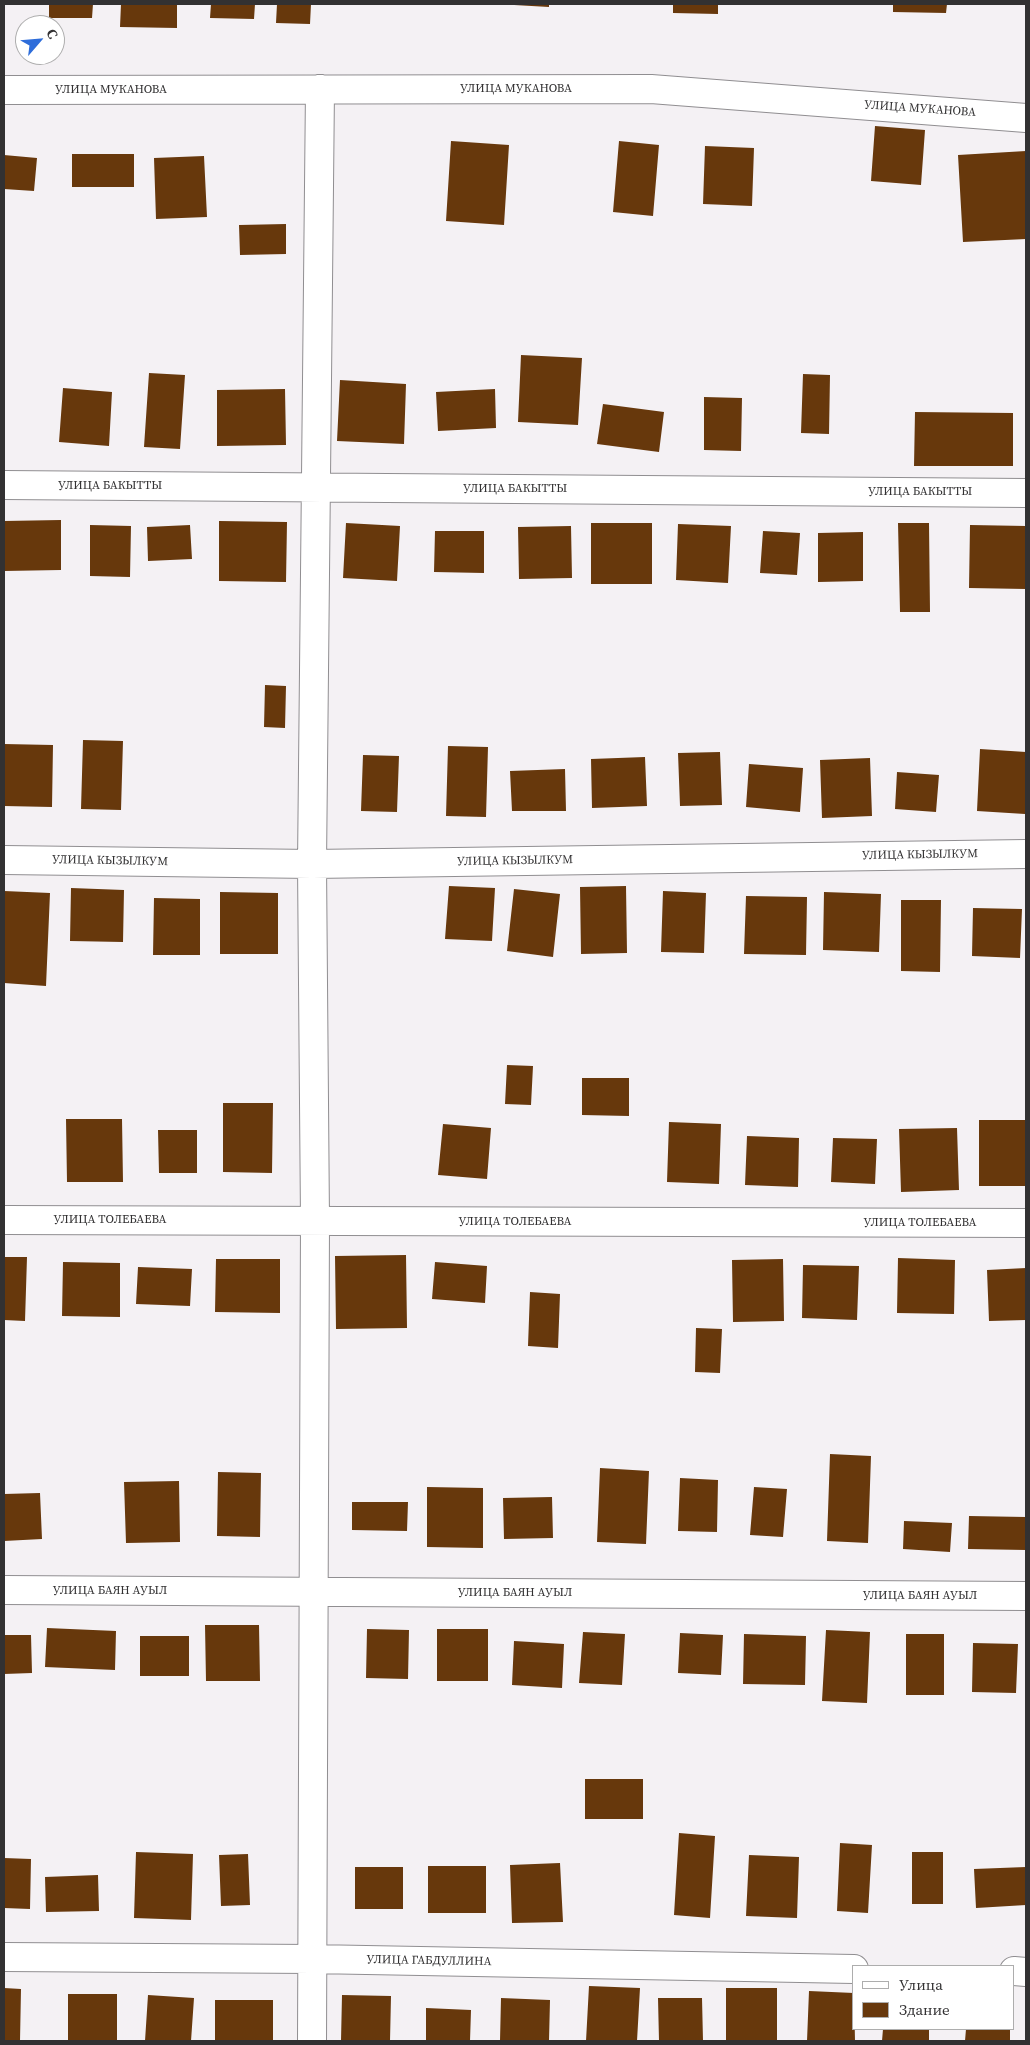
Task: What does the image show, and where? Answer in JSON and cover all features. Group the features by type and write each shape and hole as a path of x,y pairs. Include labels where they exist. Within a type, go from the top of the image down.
{"street":[{"name":"УЛИЦА МУКАНОВА","path":"4,90 651,88 1026,118"},
{"path":"312,2041 315,1221 312,864 320,89"},
{"name":"УЛИЦА БАКЫТТЫ","path":"4,485 1026,493"},
{"name":"УЛИЦА КЫЗЫЛКУМ","path":"4,860 312,864 1026,854"},
{"name":"УЛИЦА ТОЛЕБАЕВА","path":"4,1220 1026,1223"},
{"name":"УЛИЦА БАЯН АУЫЛ","path":"4,1590 1026,1596"},
{"name":"УЛИЦА ГАБДУЛЛИНА","path":"4,1957 312,1959 852,1968"}],"building":[{"path":"49,4 93,4 92,18 65,18 65,15 49,15"},
{"path":"121,4 177,4 177,28 120,27"},
{"path":"211,4 255,4 254,19 210,18"},
{"path":"277,4 311,4 310,24 276,23"},
{"path":"549,4 549,7 514,5"},
{"path":"673,4 718,4 718,14 673,13"},
{"path":"893,4 947,4 946,13 893,12"},
{"path":"875,126 925,130 921,185 871,181"},
{"path":"451,141 509,145 504,225 446,221"},
{"path":"619,141 659,145 653,216 613,212"},
{"path":"705,146 754,148 752,206 703,204"},
{"path":"1026,151 1026,239 963,242 958,155"},
{"path":"72,154 134,154 134,187 72,187"},
{"path":"4,155 37,158 34,191 4,189"},
{"path":"204,156 207,217 156,219 154,158"},
{"path":"286,224 286,254 240,255 239,225"},
{"path":"521,355 582,358 578,425 518,422"},
{"path":"149,373 185,375 180,449 144,447"},
{"path":"803,374 830,375 829,434 801,433"},
{"path":"340,380 406,384 404,444 337,441"},
{"path":"63,388 112,392 109,446 59,442"},
{"path":"285,389 286,445 217,446 217,390"},
{"path":"495,389 496,428 438,431 436,392"},
{"path":"704,397 742,398 741,451 704,450"},
{"path":"603,404 664,412 659,452 597,444"},
{"path":"915,412 1013,413 1013,466 914,466"},
{"path":"61,520 61,570 4,571 4,521"},
{"path":"219,521 287,522 286,582 219,581"},
{"path":"346,523 400,526 397,581 343,578"},
{"path":"591,523 652,523 652,584 591,584"},
{"path":"898,523 929,523 930,612 900,612"},
{"path":"678,524 731,526 728,583 676,580"},
{"path":"90,525 131,526 130,577 90,576"},
{"path":"190,525 192,559 148,561 147,527"},
{"path":"970,525 1026,526 1026,589 969,588"},
{"path":"571,526 572,578 519,579 518,527"},
{"path":"435,531 484,531 484,573 434,572"},
{"path":"763,531 800,533 797,575 760,573"},
{"path":"863,532 863,581 818,582 818,533"},
{"path":"265,685 286,686 285,728 264,727"},
{"path":"83,740 123,741 121,810 81,809"},
{"path":"4,744 53,745 52,807 4,806"},
{"path":"448,746 488,747 486,817 446,816"},
{"path":"980,749 1026,752 1025,814 977,811"},
{"path":"720,752 722,805 680,806 678,753"},
{"path":"363,755 399,756 397,812 361,811"},
{"path":"645,757 647,806 592,808 591,759"},
{"path":"870,758 872,816 822,818 820,760"},
{"path":"749,764 803,768 800,812 746,807"},
{"path":"565,769 566,811 512,811 510,771"},
{"path":"897,772 939,775 936,812 895,809"},
{"path":"449,886 495,888 492,941 445,939"},
{"path":"626,886 627,953 581,954 580,887"},
{"path":"71,888 124,890 123,942 70,941"},
{"path":"514,889 560,894 553,957 507,951"},
{"path":"4,891 50,893 46,986 4,983"},
{"path":"663,891 706,893 704,953 661,952"},
{"path":"220,892 278,893 278,954 220,954"},
{"path":"824,892 881,894 879,952 823,950"},
{"path":"746,896 807,897 806,955 744,954"},
{"path":"154,898 200,899 200,955 153,955"},
{"path":"901,900 941,900 940,972 901,971"},
{"path":"973,908 1022,909 1020,958 972,956"},
{"path":"507,1065 533,1066 531,1105 505,1104"},
{"path":"582,1078 629,1078 629,1116 582,1115"},
{"path":"223,1103 273,1103 272,1173 223,1172"},
{"path":"66,1119 122,1119 123,1182 67,1182"},
{"path":"979,1120 1026,1120 1026,1186 979,1186"},
{"path":"669,1122 721,1124 719,1184 667,1182"},
{"path":"443,1124 491,1128 487,1179 438,1175"},
{"path":"957,1128 959,1190 901,1192 899,1129"},
{"path":"158,1130 197,1130 197,1173 159,1173"},
{"path":"747,1136 799,1138 798,1187 745,1185"},
{"path":"833,1138 877,1139 875,1184 831,1182"},
{"path":"406,1255 407,1328 336,1329 335,1256"},
{"path":"4,1257 27,1257 25,1321 4,1320"},
{"path":"898,1258 955,1260 954,1314 897,1313"},
{"path":"216,1259 280,1259 280,1313 215,1312"},
{"path":"783,1259 784,1321 733,1322 732,1260"},
{"path":"63,1262 120,1263 120,1317 62,1316"},
{"path":"435,1262 487,1266 485,1303 432,1299"},
{"path":"803,1265 859,1266 857,1320 802,1318"},
{"path":"138,1267 192,1269 190,1306 136,1304"},
{"path":"1026,1268 1026,1320 989,1321 987,1270"},
{"path":"530,1292 560,1294 558,1348 528,1346"},
{"path":"696,1328 722,1329 720,1373 695,1372"},
{"path":"830,1454 871,1456 868,1543 827,1541"},
{"path":"600,1468 649,1471 646,1544 597,1542"},
{"path":"218,1472 261,1473 260,1537 217,1536"},
{"path":"680,1478 718,1480 717,1532 678,1531"},
{"path":"179,1481 180,1542 126,1543 124,1482"},
{"path":"427,1487 483,1488 483,1548 427,1547"},
{"path":"754,1487 787,1489 783,1537 750,1535"},
{"path":"40,1493 42,1539 4,1541 4,1494"},
{"path":"552,1497 553,1538 504,1539 503,1498"},
{"path":"352,1502 408,1502 407,1531 352,1530"},
{"path":"969,1516 1026,1517 1026,1550 968,1549"},
{"path":"904,1521 952,1523 950,1552 903,1549"},
{"path":"205,1625 259,1625 260,1681 206,1681"},
{"path":"47,1628 116,1631 115,1670 45,1667"},
{"path":"367,1629 409,1630 408,1679 366,1678"},
{"path":"437,1629 488,1629 488,1681 437,1681"},
{"path":"826,1630 870,1632 867,1703 822,1701"},
{"path":"583,1632 625,1634 622,1685 579,1683"},
{"path":"680,1633 723,1635 721,1675 678,1673"},
{"path":"744,1634 806,1636 805,1685 743,1684"},
{"path":"906,1634 944,1634 944,1695 906,1695"},
{"path":"4,1635 31,1635 32,1673 4,1674"},
{"path":"140,1636 189,1636 189,1676 140,1676"},
{"path":"514,1641 564,1644 562,1688 512,1685"},
{"path":"973,1643 1018,1644 1016,1693 972,1692"},
{"path":"585,1779 643,1779 643,1819 585,1819"},
{"path":"679,1833 715,1836 710,1918 674,1915"},
{"path":"840,1843 872,1845 868,1913 837,1911"},
{"path":"136,1852 193,1854 191,1920 134,1918"},
{"path":"912,1852 943,1852 943,1904 912,1904"},
{"path":"248,1854 250,1905 221,1906 219,1855"},
{"path":"749,1855 799,1857 797,1918 746,1916"},
{"path":"4,1858 31,1859 30,1909 4,1908"},
{"path":"560,1863 563,1922 512,1923 510,1865"},
{"path":"428,1866 486,1866 486,1913 428,1913"},
{"path":"355,1867 403,1867 403,1909 355,1909"},
{"path":"1026,1867 1026,1905 976,1908 974,1869"},
{"path":"98,1875 99,1911 46,1912 45,1877"},
{"path":"589,1986 640,1988 637,2041 586,2041"},
{"path":"4,1988 21,1989 20,2041 4,2041"},
{"path":"726,1988 777,1988 777,2041 726,2041"},
{"path":"809,1991 852,1993 852,2030 855,2030 855,2041 807,2041"},
{"path":"68,1994 117,1994 117,2041 68,2041"},
{"path":"148,1995 194,1998 191,2041 145,2041"},
{"path":"342,1995 391,1996 390,2041 341,2041"},
{"path":"501,1998 550,2000 549,2041 500,2041"},
{"path":"658,1998 702,1998 703,2041 659,2041"},
{"path":"215,2000 273,2000 273,2041 215,2041"},
{"path":"426,2008 471,2010 470,2041 426,2040"},
{"path":"883,2030 929,2030 929,2041 882,2041"},
{"path":"966,2030 1010,2030 1010,2041 965,2041"}]}
